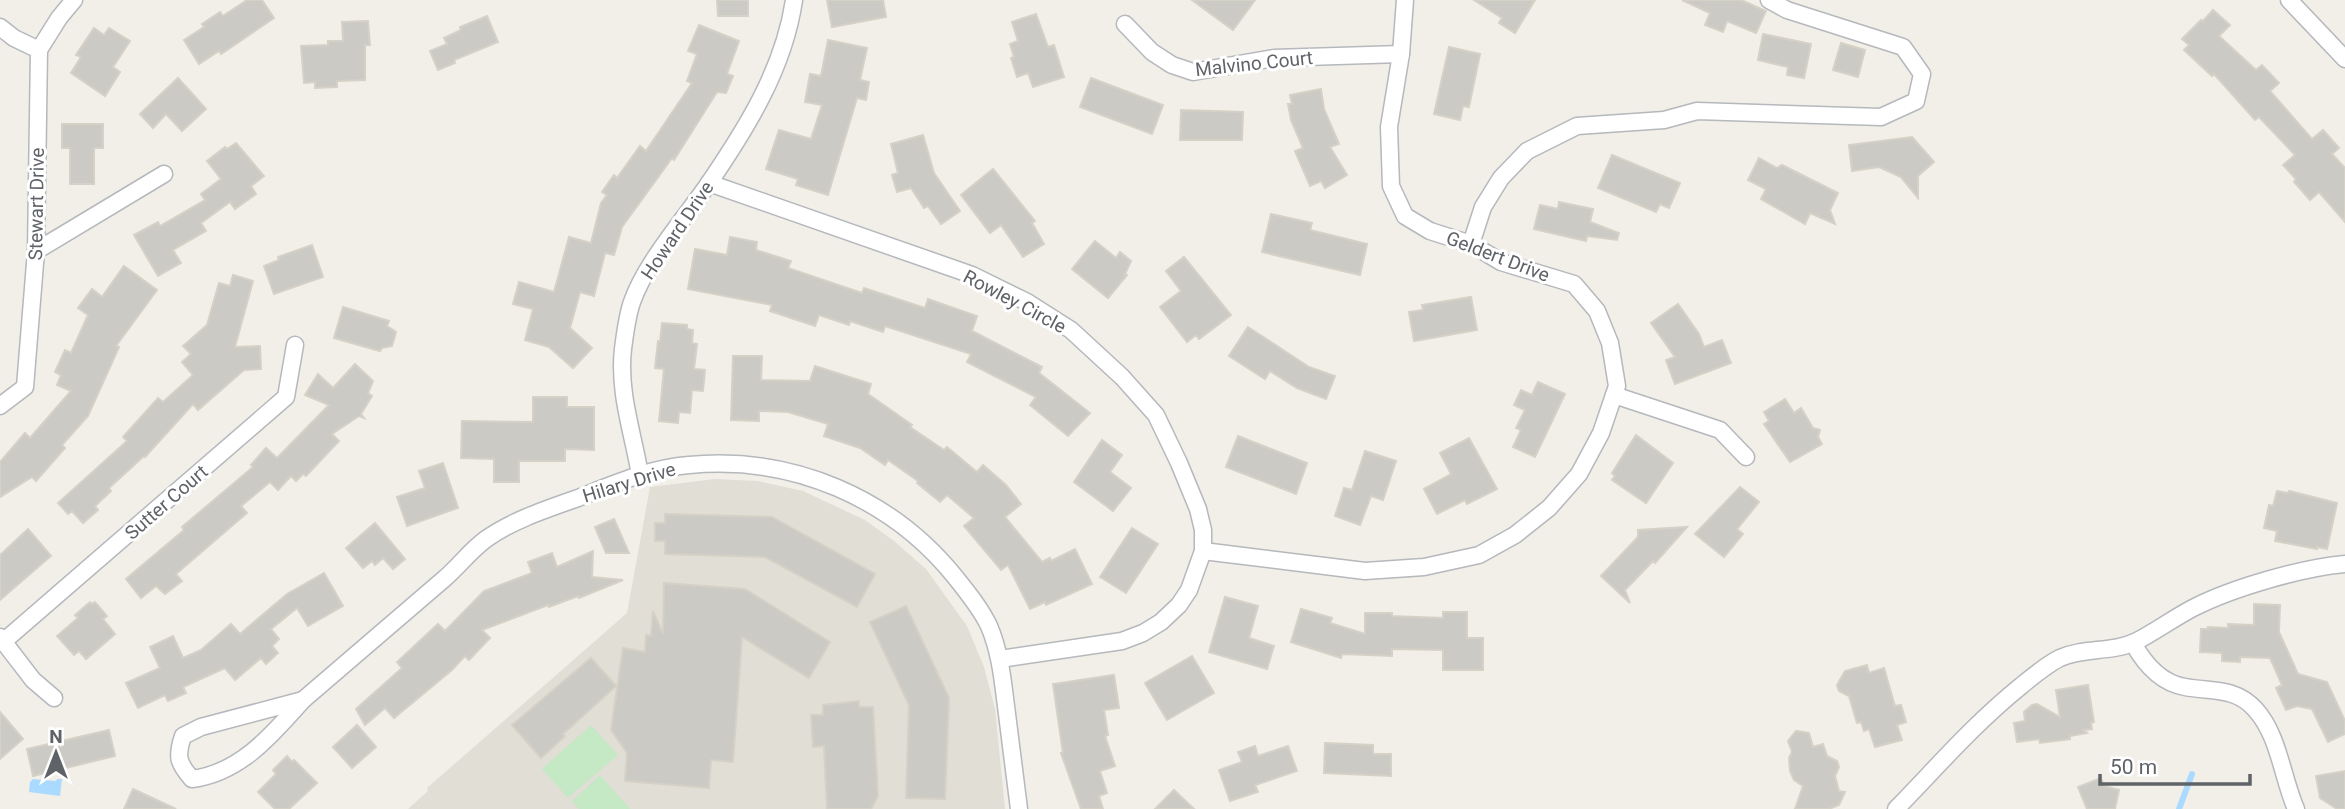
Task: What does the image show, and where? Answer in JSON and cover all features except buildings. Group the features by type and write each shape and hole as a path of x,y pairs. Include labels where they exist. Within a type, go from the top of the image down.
{"street":[{"path":"0,27 14,38 39,50 74,0"},
{"name":"Howard Drive","path":"640,475 622,383 623,350 632,302 655,260 709,183 765,95 781,56 794,0"},
{"name":"Geldert Drive","path":"1203,551 1365,571 1424,567 1479,555 1515,535 1549,508 1578,474 1601,433 1617,386 1610,343 1597,312 1574,284 1501,262 1471,244 1430,231 1405,216 1391,186 1389,127 1401,54 1405,0"},
{"path":"1471,244 1483,207 1501,178 1528,151 1577,126 1664,120 1697,111 1881,117 1916,101 1922,74 1903,47 1787,9 1769,0"},
{"path":"2288,0 2345,59"},
{"name":"Malvino Court","path":"1125,24 1152,52 1172,65 1193,72 1275,58 1401,54"},
{"name":"Stewart Drive","path":"0,406 24,387 36,251 39,50"},
{"path":"36,251 164,174"},
{"name":"Rowley Circle","path":"709,183 972,275 1027,303 1071,330 1122,377 1156,415 1198,509 1203,530 1203,551 1189,590 1179,605 1161,622 1122,641 1000,659"},
{"name":"Sutter Court","path":"2,639 286,397 295,345"},
{"path":"1614,395 1720,430 1746,457"},
{"name":"Hilary Drive","path":"303,700 201,727 183,736 178,750 180,766 192,779 210,777 237,763 271,736 303,700 453,571 486,539 509,526 549,508 640,475 688,465 731,463 768,468 827,483 879,508 916,535 957,579 988,625 1000,659 1018,809"},
{"path":"1896,809 1981,720 2038,673 2061,658 2074,653 2133,643 2207,601 2319,566 2345,564"},
{"path":"2,639 33,680 54,698"},
{"path":"2133,643 2147,664 2175,684 2223,690 2245,700 2254,708 2272,737 2296,809"}],"shaded area":[{"path":"715,479 758,481 803,491 865,520 926,569 967,626 984,667 995,709 1005,809 408,809 428,791 427,788 627,613 650,487"}],"green space":[{"path":"591,725 618,755 568,798 542,769"},
{"path":"600,775 630,809 579,809 572,801"}],"water":[{"path":"33,779 62,779 60,796 29,792"}],"waterway":[{"path":"2179,809 2192,774"}]}
